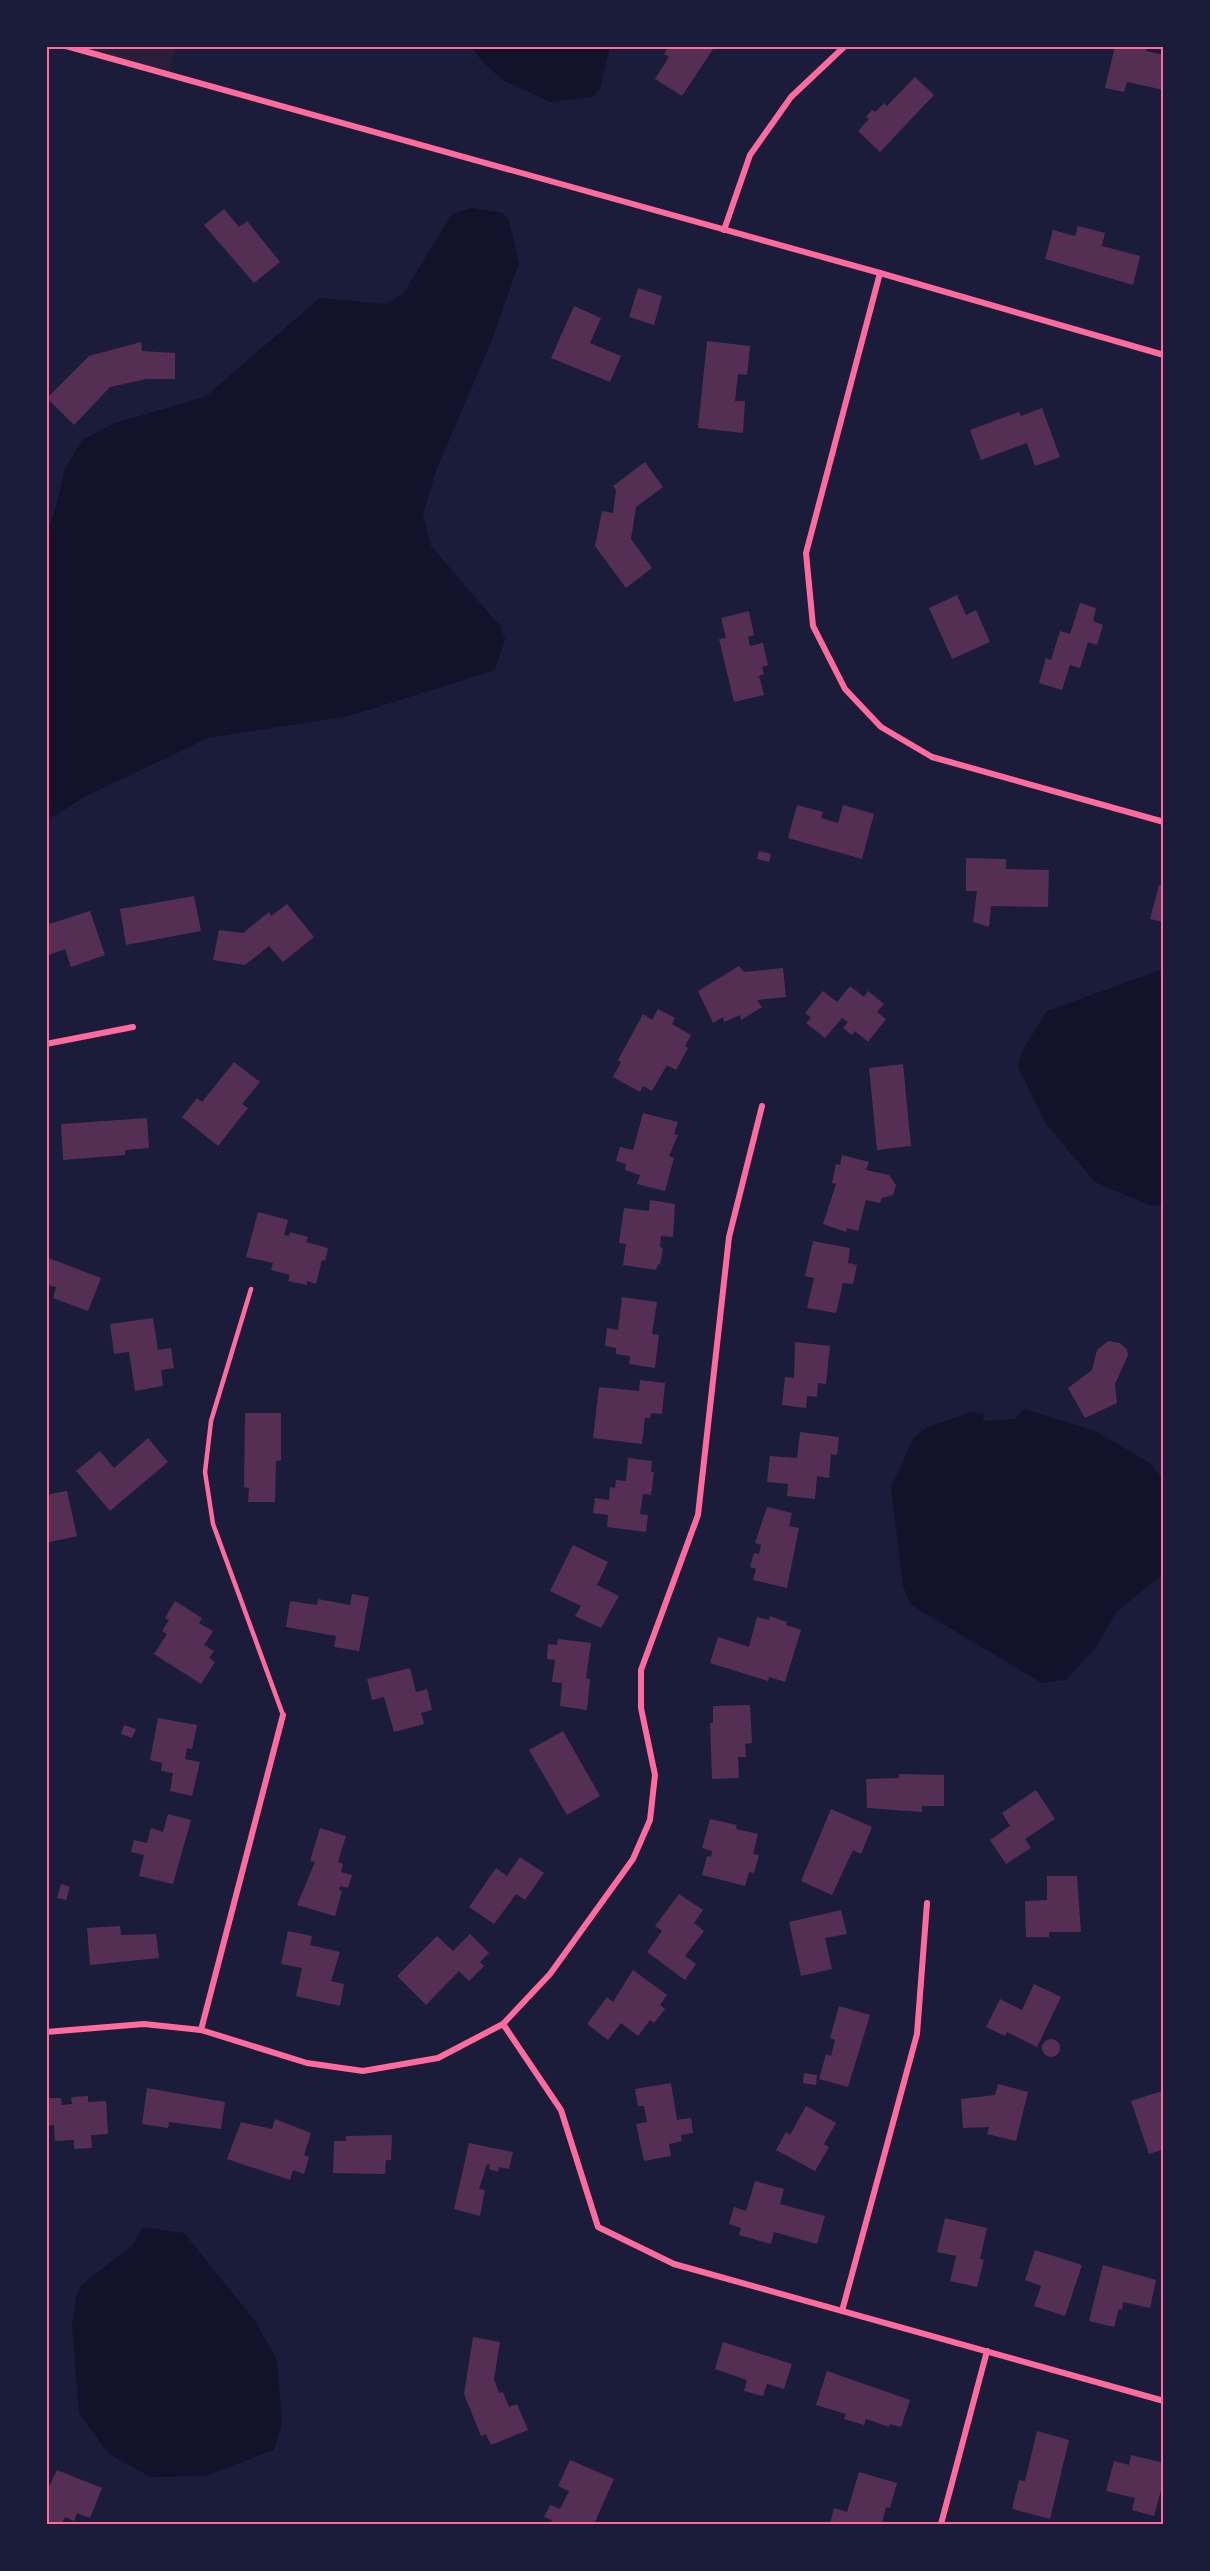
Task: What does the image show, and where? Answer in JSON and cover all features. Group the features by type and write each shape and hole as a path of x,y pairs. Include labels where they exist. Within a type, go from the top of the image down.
{"street":[{"path":"66,46 880,273 1164,355"},
{"path":"724,230 750,155 791,97 845,46"},
{"path":"880,273 806,552 813,626 845,689 881,727 932,757 1164,822"},
{"path":"46,1044 133,1027"},
{"path":"46,2032 144,2024 201,2030 307,2063 363,2071 438,2058 503,2024 557,1965 633,1859 650,1820 655,1775 641,1708 641,1670 698,1515 729,1237 762,1107"},
{"path":"201,2030 283,1715"},
{"path":"842,2311 917,2034 927,1903"},
{"path":"503,2024 561,2110 598,2228 674,2264 1164,2401"},
{"path":"941,2524 987,2352"}],"lane":[{"path":"251,1289 211,1421 205,1472 213,1524 283,1715"}],"shaded area":[{"path":"66,47 176,47 168,75"},
{"path":"472,47 610,47 600,88 592,97 551,102 504,81 482,61"},
{"path":"471,208 502,213 508,218 519,263 492,340 436,471 423,514 431,546 500,626 505,639 495,670 349,716 208,738 84,797 56,815 47,818 47,534 65,469 82,440 115,423 205,397 320,298 386,304 403,294 452,214"},
{"path":"1163,969 1163,1206 1149,1205 1095,1182 1046,1124 1018,1067 1022,1051 1047,1011"},
{"path":"1024,1409 1095,1431 1150,1463 1163,1480 1163,1574 1116,1612 1097,1646 1066,1680 1042,1683 911,1605 903,1586 891,1487 914,1437 928,1427 971,1412 984,1414 983,1421 1015,1419"},
{"path":"143,2227 184,2233 255,2321 277,2360 282,2423 274,2450 205,2476 151,2477 109,2454 79,2413 72,2325 76,2298 81,2285 132,2246"}],"building":[{"path":"669,46 715,46 682,96 655,79 669,57 664,54"},
{"path":"1115,46 1147,46 1146,51 1164,55 1164,90 1127,82 1124,92 1105,88"},
{"path":"915,77 934,95 880,152 858,131 869,119 866,117 872,110 875,112 884,103 887,106"},
{"path":"224,209 239,227 247,221 280,262 254,283 204,225"},
{"path":"1078,226 1105,233 1102,246 1140,256 1133,285 1045,259 1053,230 1075,236"},
{"path":"638,288 662,296 654,325 629,317"},
{"path":"574,306 601,318 590,343 621,356 610,382 551,358"},
{"path":"707,341 750,346 747,375 738,374 735,401 745,401 743,433 698,428"},
{"path":"141,342 142,351 175,353 175,379 146,379 110,387 74,425 47,398 89,356"},
{"path":"1042,408 1060,457 1035,466 1027,443 981,460 970,430 1019,412 1021,416"},
{"path":"645,462 663,487 636,507 631,539 652,568 626,588 595,546 602,511 613,513 616,490 613,486"},
{"path":"957,595 966,615 976,610 990,642 952,659 929,608"},
{"path":"1080,603 1096,608 1093,621 1103,625 1097,645 1088,642 1080,668 1070,665 1062,690 1039,683 1046,658 1051,660 1060,631 1070,634"},
{"path":"749,611 754,635 748,637 750,646 763,643 768,665 762,667 764,674 759,676 764,695 734,702 719,639 726,638 721,618"},
{"path":"797,805 823,812 821,818 838,823 843,805 874,814 862,859 788,838"},
{"path":"759,851 771,854 769,862 757,859"},
{"path":"966,858 1006,859 1006,869 1049,870 1048,907 991,906 989,927 973,922 977,891 966,891"},
{"path":"1159,885 1164,886 1164,922 1150,919"},
{"path":"194,896 201,931 126,945 120,909"},
{"path":"287,904 314,937 283,962 269,946 245,965 213,960 219,930 243,933 269,912 271,916"},
{"path":"90,911 105,955 71,967 65,949 46,956 46,925"},
{"path":"739,966 744,972 783,968 786,997 757,1000 762,1007 741,1020 740,1015 724,1022 723,1017 713,1023 698,991"},
{"path":"850,986 864,997 868,991 884,1004 877,1012 886,1019 868,1042 855,1031 852,1035 843,1028 848,1022 842,1018 825,1038 806,1023 811,1018 805,1013 823,991 837,1002"},
{"path":"658,1009 675,1018 672,1024 691,1035 685,1046 688,1048 676,1070 667,1065 652,1091 643,1086 640,1092 613,1077 621,1062 618,1060 643,1014 652,1020"},
{"path":"234,1062 260,1082 242,1104 248,1108 218,1146 182,1117 197,1098 202,1102"},
{"path":"903,1064 911,1146 877,1150 869,1068"},
{"path":"643,1113 678,1122 674,1134 678,1135 669,1156 674,1158 665,1191 637,1184 640,1175 625,1170 626,1164 616,1161 620,1147 633,1150"},
{"path":"147,1118 149,1148 125,1150 125,1155 63,1160 61,1124"},
{"path":"842,1155 869,1162 866,1170 889,1175 896,1185 893,1195 882,1198 880,1203 866,1200 858,1231 847,1228 846,1232 823,1224 836,1184 832,1183 836,1164 840,1165"},
{"path":"650,1200 675,1204 673,1237 661,1236 660,1247 663,1248 660,1265 658,1264 656,1270 623,1265 626,1244 619,1243 624,1208 649,1211"},
{"path":"258,1212 288,1220 284,1235 289,1236 290,1232 308,1237 306,1242 328,1248 325,1261 322,1260 316,1284 307,1281 307,1285 288,1281 290,1275 271,1270 273,1263 246,1257"},
{"path":"813,1241 850,1248 848,1263 857,1265 853,1284 843,1283 836,1313 807,1308 814,1278 805,1276"},
{"path":"46,1257 101,1278 88,1311 53,1298 56,1287 46,1285"},
{"path":"622,1297 657,1302 652,1334 659,1335 655,1368 629,1364 630,1356 616,1354 616,1348 605,1346 607,1328 618,1330"},
{"path":"153,1318 158,1350 171,1348 174,1368 161,1370 163,1386 135,1391 129,1352 114,1354 110,1324"},
{"path":"1108,1341 1120,1343 1127,1350 1128,1355 1115,1384 1117,1403 1085,1418 1068,1388 1092,1370 1097,1350"},
{"path":"795,1342 830,1346 826,1384 818,1383 817,1397 807,1396 806,1408 782,1405 785,1377 794,1378"},
{"path":"640,1380 665,1383 662,1414 651,1413 650,1418 645,1418 642,1444 593,1438 599,1387 639,1391"},
{"path":"245,1413 281,1413 281,1460 276,1461 275,1502 248,1502 249,1488 244,1487"},
{"path":"800,1432 839,1437 837,1455 831,1454 829,1478 817,1476 815,1499 787,1496 788,1484 767,1482 770,1456 797,1458"},
{"path":"148,1438 168,1462 110,1511 76,1471 100,1451 114,1468"},
{"path":"628,1458 652,1461 651,1472 654,1472 651,1495 643,1494 640,1514 648,1515 646,1532 607,1527 608,1515 593,1513 595,1498 609,1500 610,1487 615,1488 616,1480 626,1481"},
{"path":"67,1491 77,1536 46,1543 46,1495"},
{"path":"767,1507 792,1513 789,1526 799,1528 787,1588 753,1580 756,1569 750,1567 754,1553 759,1554 761,1545 755,1543"},
{"path":"573,1545 608,1562 597,1585 619,1596 601,1628 575,1616 581,1606 550,1591"},
{"path":"352,1594 369,1597 359,1651 334,1647 336,1636 286,1627 290,1601 317,1605 318,1599 350,1605"},
{"path":"175,1601 202,1618 199,1623 213,1631 204,1645 214,1651 209,1658 215,1662 201,1684 154,1654 167,1634 162,1631 169,1620 165,1618"},
{"path":"770,1616 801,1630 785,1682 769,1677 768,1681 710,1663 718,1637 749,1647 757,1617 769,1620"},
{"path":"558,1639 591,1643 586,1678 590,1679 587,1710 560,1706 562,1683 552,1682 555,1660 547,1659 548,1644 557,1645"},
{"path":"410,1668 416,1692 427,1689 432,1710 421,1713 424,1724 394,1732 384,1697 372,1700 367,1679"},
{"path":"750,1705 752,1743 745,1744 746,1757 738,1757 739,1778 712,1779 710,1723 713,1723 713,1706"},
{"path":"158,1718 197,1725 192,1749 187,1748 185,1759 200,1762 192,1796 170,1791 173,1773 161,1771 162,1763 150,1760"},
{"path":"124,1725 136,1729 132,1738 121,1734"},
{"path":"563,1731 600,1796 567,1815 529,1750"},
{"path":"899,1774 944,1775 944,1806 922,1806 922,1812 867,1808 866,1779 899,1778"},
{"path":"1036,1790 1055,1819 1025,1839 1031,1848 1006,1864 990,1840 1010,1826 1002,1813"},
{"path":"831,1809 872,1827 861,1854 853,1850 832,1895 801,1881"},
{"path":"168,1814 191,1820 173,1884 139,1876 144,1855 131,1852 134,1840 147,1843 151,1828 163,1832"},
{"path":"710,1819 737,1825 736,1829 758,1834 753,1854 759,1855 754,1873 749,1872 745,1886 702,1875 707,1856 711,1857 712,1851 702,1848"},
{"path":"320,1828 346,1836 338,1862 343,1864 341,1872 352,1875 348,1888 340,1886 339,1890 342,1891 335,1916 297,1905 315,1862 310,1861"},
{"path":"520,1857 544,1873 525,1900 516,1894 494,1924 469,1907 496,1868 507,1876"},
{"path":"1047,1876 1077,1876 1081,1932 1049,1932 1049,1937 1026,1937 1025,1901 1047,1900"},
{"path":"61,1884 70,1887 66,1900 57,1898"},
{"path":"679,1894 703,1910 694,1923 704,1931 685,1956 696,1964 685,1980 647,1952 662,1931 655,1926"},
{"path":"841,1910 847,1934 825,1938 832,1969 801,1976 789,1922"},
{"path":"120,1926 121,1935 156,1934 159,1958 90,1965 87,1928"},
{"path":"288,1931 312,1936 310,1945 340,1952 331,1981 344,1984 340,2006 296,1996 302,1968 281,1964"},
{"path":"470,1934 489,1953 480,1962 484,1966 469,1981 459,1971 426,2005 397,1976 437,1936 453,1951"},
{"path":"633,1970 667,1995 660,2005 665,2009 654,2023 650,2020 638,2036 621,2023 608,2040 587,2024 607,1997 613,2002"},
{"path":"1034,1984 1061,1997 1037,2047 1007,2032 1005,2036 986,2027 1000,1999 1022,2010"},
{"path":"839,2006 870,2015 848,2087 819,2079 826,2054 831,2056 835,2040 830,2038"},
{"path":"1051,2039 1059,2044 1060,2048 1055,2056 1051,2057 1043,2052 1042,2048 1047,2040"},
{"path":"804,2073 817,2075 816,2085 803,2083"},
{"path":"671,2083 677,2120 691,2118 693,2133 681,2135 682,2141 669,2144 671,2156 644,2161 636,2124 647,2122 644,2106 638,2106 635,2089"},
{"path":"998,2084 1028,2092 1016,2141 987,2134 989,2127 963,2128 961,2099 995,2095"},
{"path":"147,2088 225,2102 221,2129 169,2122 168,2128 142,2124"},
{"path":"1162,2091 1164,2149 1149,2154 1131,2101"},
{"path":"88,2096 88,2102 106,2101 108,2134 91,2135 92,2148 74,2149 74,2140 55,2141 54,2125 46,2126 46,2098 61,2098 62,2105 72,2104 71,2097"},
{"path":"806,2106 836,2123 824,2144 829,2147 815,2171 776,2150 786,2132 790,2135"},
{"path":"275,2119 311,2133 304,2155 309,2157 304,2174 293,2170 290,2180 227,2159 241,2122 272,2129"},
{"path":"392,2135 391,2160 386,2160 385,2174 333,2173 334,2141 346,2141 346,2136"},
{"path":"469,2143 513,2152 509,2169 499,2167 498,2172 489,2169 490,2165 487,2164 479,2189 485,2190 480,2216 454,2209"},
{"path":"755,2181 784,2189 780,2204 825,2216 817,2244 774,2232 771,2244 739,2235 741,2228 729,2224 734,2207 746,2211"},
{"path":"945,2218 987,2228 980,2259 984,2260 977,2287 950,2281 956,2256 937,2252"},
{"path":"1035,2250 1082,2265 1065,2316 1034,2306 1041,2286 1025,2280"},
{"path":"1103,2265 1156,2280 1150,2308 1123,2302 1114,2327 1089,2321"},
{"path":"473,2337 500,2342 494,2379 499,2393 503,2392 509,2407 517,2404 528,2430 491,2445 486,2434 481,2436 464,2394"},
{"path":"723,2342 792,2364 784,2389 767,2384 763,2396 744,2391 747,2380 715,2369"},
{"path":"827,2371 910,2400 901,2427 890,2424 889,2427 866,2419 864,2425 844,2419 846,2414 816,2405"},
{"path":"1037,2431 1069,2440 1050,2519 1012,2509 1019,2480 1025,2481"},
{"path":"1131,2455 1164,2463 1164,2479 1154,2516 1132,2510 1135,2498 1106,2491 1114,2461 1129,2465"},
{"path":"570,2460 614,2479 594,2524 550,2524 552,2520 544,2517 550,2505 560,2509 569,2491 558,2486"},
{"path":"57,2470 102,2488 90,2518 77,2513 74,2521 65,2517 62,2524 46,2523 46,2493"},
{"path":"859,2472 897,2483 890,2508 886,2507 882,2524 830,2524 834,2508 847,2512"}]}
